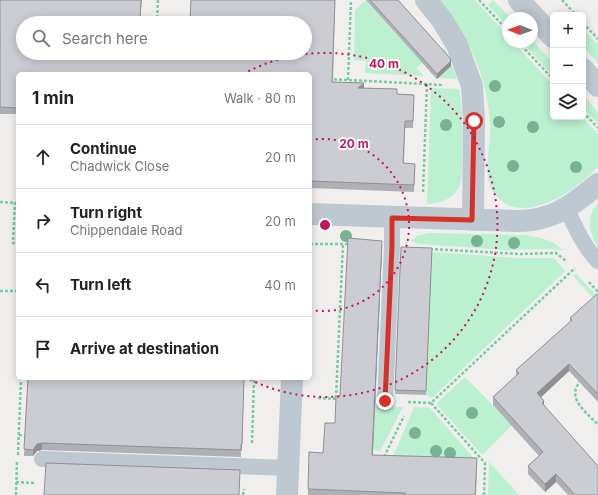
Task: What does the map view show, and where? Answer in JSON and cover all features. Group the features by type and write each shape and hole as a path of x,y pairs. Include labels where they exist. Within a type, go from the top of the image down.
{"street":[{"path":"426,0 442,20 457,45 472,86 474,121 472,220"},
{"path":"519,0 550,34"},
{"path":"586,72 598,86"},
{"path":"312,214 517,222 556,213 598,184"},
{"path":"287,495 292,387"}],"lane":[{"path":"566,207 594,257"},
{"path":"385,401 392,218"},
{"path":"42,459 288,468"}],"path":[{"path":"157,16 158,0"},
{"path":"348,80 351,0"},
{"path":"479,0 502,25"},
{"path":"562,0 573,12"},
{"path":"586,26 598,39"},
{"path":"524,48 550,77"},
{"path":"327,79 472,86"},
{"path":"422,219 427,84"},
{"path":"586,115 598,128"},
{"path":"0,202 16,203 13,243 16,243"},
{"path":"312,244 350,244"},
{"path":"336,399 343,244"},
{"path":"392,246 520,254 556,253 576,268"},
{"path":"432,403 576,268 594,257"},
{"path":"0,291 16,291"},
{"path":"585,377 576,388 574,395 577,402 598,425"},
{"path":"16,495 21,380"},
{"path":"243,495 244,483 251,467 254,380"},
{"path":"292,387 336,399 343,399"},
{"path":"385,401 432,403 485,462 484,495"},
{"path":"408,409 411,402"},
{"path":"377,457 385,457 404,416"}],"green space":[{"path":"366,0 410,49 430,61 445,48 457,79 435,78 422,63 416,68 424,76 365,73 366,61 354,60 355,10"},
{"path":"439,0 475,0 502,29 502,48 519,48 550,82 550,120 585,120 598,134 598,166 577,186 563,195 533,207 518,208 505,203 494,193 488,178 490,121 485,88 467,42"},
{"path":"493,0 505,12 502,12 502,20 488,5"},
{"path":"586,32 598,45 598,63 586,50"},
{"path":"538,47 550,60 550,73 527,48 538,48"},
{"path":"431,88 459,89 463,142 462,170 458,190 451,197 437,203 427,204"},
{"path":"586,98 598,112 598,124 586,111"},
{"path":"598,203 598,248 592,236 590,219 591,214"},
{"path":"429,233 524,235 541,238 554,243 563,250 506,250 419,244 411,241 417,236"},
{"path":"432,252 517,258 554,258 565,271 432,398 426,395"},
{"path":"576,274 598,297 597,302 573,276"},
{"path":"465,377 512,425 482,455 436,404"},
{"path":"374,406 403,407 380,451 373,450"},
{"path":"414,407 430,408 477,462 477,467 390,464"},
{"path":"489,462 519,495 488,495"}],"building":[{"path":"0,0 141,0 140,16 16,16 16,60 312,60 312,16 190,16 191,0 335,0 332,82 364,83 358,88 397,89 397,94 414,95 413,121 405,121 403,163 415,164 414,185 312,181 312,72 16,72 16,108 0,107"},
{"path":"370,0 398,0 450,58 451,61 437,74"},
{"path":"348,238 382,241 372,455 477,458 475,495 405,495 405,493 308,489 309,452 323,453 325,423 335,423 336,396 340,396"},
{"path":"401,247 432,248 426,391 395,390"},
{"path":"597,294 598,394 569,364 537,393 544,401 542,403 598,466 598,495 575,495 556,474 545,484 528,466 543,452 493,397 519,373 516,370 572,320 570,318"},
{"path":"28,380 244,380 241,450 42,443 37,444 33,450 24,449"},
{"path":"46,463 240,470 239,495 44,495"}],"route":[{"path":"385,401 392,218 472,220 474,121"}]}
